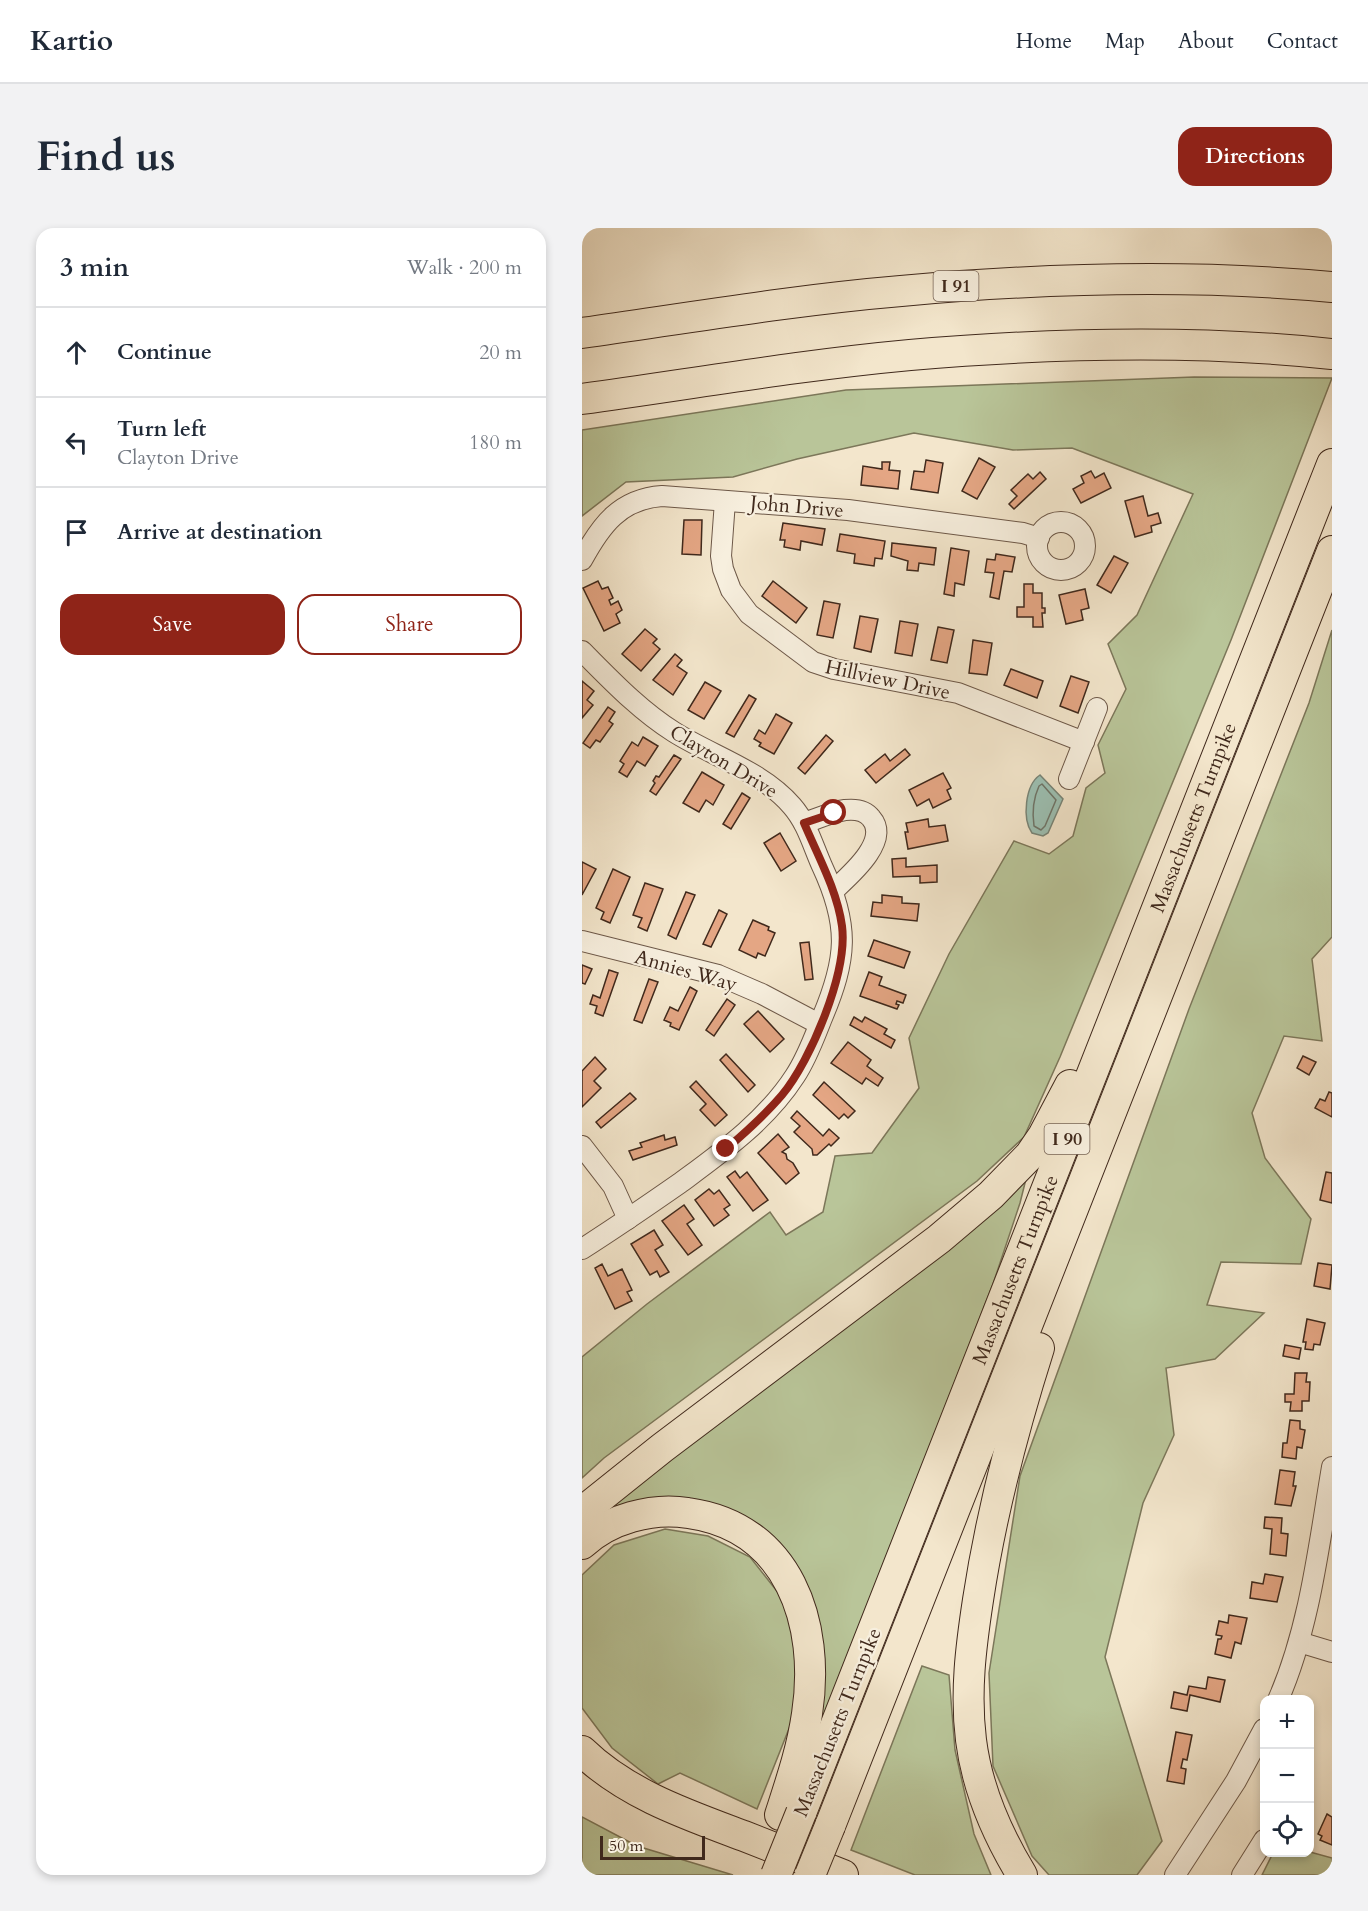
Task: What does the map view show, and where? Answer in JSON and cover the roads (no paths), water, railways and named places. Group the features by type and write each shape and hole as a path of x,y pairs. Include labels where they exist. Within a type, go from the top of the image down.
{"highway":[{"name":"I 91","path":"582,333 798,302 1004,283 1160,279 1265,282 1332,287"},
{"path":"582,399 859,361 982,350 1165,345 1268,348 1322,353"},
{"name":"Massachusetts Turnpike","path":"776,1875 791,1814 1151,924 1332,464"},
{"name":"Massachusetts Turnpike","path":"810,1875 1332,551"},
{"path":"1022,1875 996,1827 985,1799 975,1762 968,1714 971,1645 990,1530 1017,1418 1055,1299 1202,903 1251,786 1272,726 1294,648"},
{"path":"582,1512 662,1448 939,1239 1011,1176 1030,1155 1054,1116 1151,924"},
{"path":"582,1544 599,1531 631,1517 656,1512 683,1512 716,1519 732,1525 759,1543 780,1566 795,1591 808,1646 810,1668 807,1713 791,1814 759,1875"},
{"path":"582,1751 605,1771 651,1797 702,1820 843,1875"},
{"path":"582,1772 619,1798 670,1823 803,1875"}],"street":[{"name":"John Drive","path":"582,560 595,538 611,518 632,502 662,496 858,511 1023,533 1039,538"},
{"name":"Hillview Drive","path":"724,501 721,556 731,590 749,614 813,662 834,669 958,693 1084,742"},
{"name":"Clayton Drive","path":"582,651 650,715 687,740 770,787 794,807 804,823 833,891 842,927 842,952 831,996 796,1075 766,1113 726,1149 582,1249"},
{"path":"1069,779 1097,708"},
{"path":"804,823 855,810 866,814 875,824 876,838 872,848 833,891"},
{"name":"Annies Way","path":"582,941 718,975 762,994 819,1024"},
{"path":"582,1146 613,1186 628,1219"},
{"path":"1283,1695 1299,1642 1332,1467"},
{"path":"1299,1642 1332,1652"},
{"path":"1175,1875 1225,1799 1260,1736"},
{"path":"1242,1875 1260,1846"}],"water":[{"path":"1040,775 1063,799 1048,833 1043,836 1032,833 1026,811 1031,786"}]}
